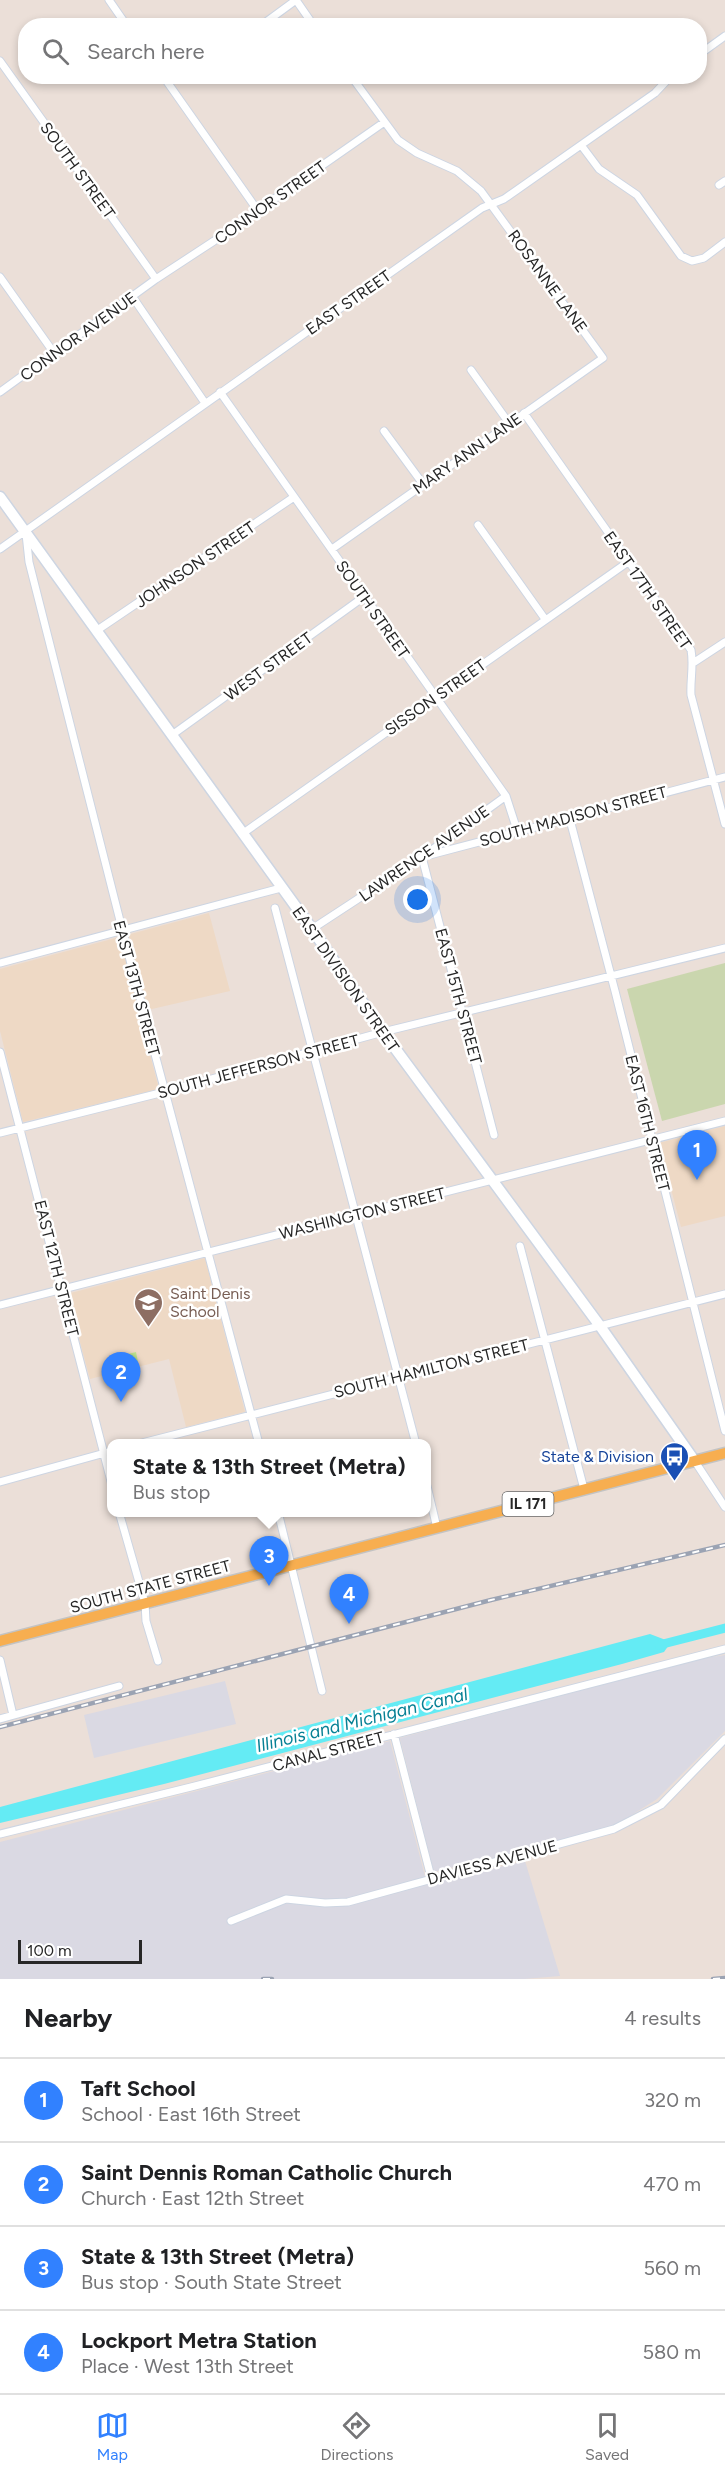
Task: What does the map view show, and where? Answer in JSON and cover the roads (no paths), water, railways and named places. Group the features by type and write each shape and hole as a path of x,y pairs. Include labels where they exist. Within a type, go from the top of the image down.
{"main road":[{"name":"SOUTH STATE STREET","path":"0,1641 725,1453"}],"street":[{"path":"109,0 121,18"},
{"path":"271,18 296,0 308,18"},
{"path":"707,48 725,36"},
{"name":"SOUTH STREET","path":"0,62 156,279"},
{"path":"169,84 258,211"},
{"name":"ROSANNE LANE","path":"357,84 398,140 465,177 481,191 603,358"},
{"name":"EAST STREET","path":"0,549 482,208 493,205 581,145 655,93 663,84"},
{"name":"CONNOR STREET","path":"156,279 384,123"},
{"path":"581,145 599,169 638,195 681,256 692,261 704,258 725,242"},
{"path":"0,277 54,353"},
{"name":"CONNOR AVENUE","path":"0,392 156,279"},
{"path":"132,296 205,403"},
{"name":"MARY ANN LANE","path":"332,549 603,358"},
{"path":"471,370 509,423"},
{"name":"SOUTH STREET","path":"220,392 506,796 517,830"},
{"name":"EAST 17TH STREET","path":"524,413 691,650 693,663 690,676 691,695 725,824"},
{"path":"384,431 423,484"},
{"name":"EAST DIVISION STREET","path":"0,496 312,929 383,1032 600,1326 694,1460"},
{"name":"JOHNSON STREET","path":"96,631 294,497"},
{"path":"478,525 545,619"},
{"name":"EAST 13TH STREET","path":"25,531 29,562 122,932 258,1439"},
{"name":"SISSON STREET","path":"242,834 628,561"},
{"name":"WEST STREET","path":"172,735 365,596"},
{"path":"693,663 725,642"},
{"name":"SOUTH MADISON STREET","path":"422,857 568,816 725,777"},
{"name":"LAWRENCE AVENUE","path":"312,929 422,857 506,796"},
{"name":"EAST 16TH STREET","path":"568,816 611,977 725,1431"},
{"name":"EAST 15TH STREET","path":"422,857 494,1135"},
{"path":"0,963 281,888"},
{"path":"275,908 415,1439"},
{"name":"SOUTH JEFFERSON STREET","path":"0,1133 164,1092 383,1032 464,1014 725,948"},
{"name":"EAST 12TH STREET","path":"0,1052 62,1290 107,1448"},
{"name":"WASHINGTON STREET","path":"0,1305 725,1121"},
{"path":"520,1246 584,1489"},
{"name":"SOUTH HAMILTON STREET","path":"153,1439 725,1294"},
{"path":"0,1482 107,1452"},
{"path":"694,1460 725,1507"},
{"path":"431,1505 437,1528"},
{"path":"120,1517 145,1603 146,1621 158,1661"},
{"path":"279,1517 321,1691"},
{"name":"CANAL STREET","path":"0,1834 725,1649"},
{"path":"0,1660 13,1715"},
{"path":"0,1719 119,1686"},
{"path":"394,1734 431,1877"},
{"name":"DAVIESS AVENUE","path":"231,1921 286,1899 325,1903 348,1902 431,1877 469,1870 614,1830 661,1805 725,1739"}],"water":[{"name":"Illinois and Michigan Canal","path":"650,1634 671,1642 664,1652 164,1784 0,1823 0,1807"}],"waterway":[{"name":"Illinois and Michigan Canal","path":"659,1645 725,1628"}],"railway":[{"path":"0,1727 491,1600 725,1545"},
{"path":"713,1979 725,1978"},
{"path":"263,1979 272,1979"}],"place":[{"name":"Taft School","path":"697,1180"},
{"name":"Saint Denis School","path":"149,1328"},
{"name":"Saint Dennis Roman Catholic Church","path":"121,1402"},
{"name":"State & Division","path":"675,1482"},
{"name":"State & 13th Street (Metra)","path":"269,1586"},
{"name":"Lockport Metra Station","path":"349,1624"}]}
